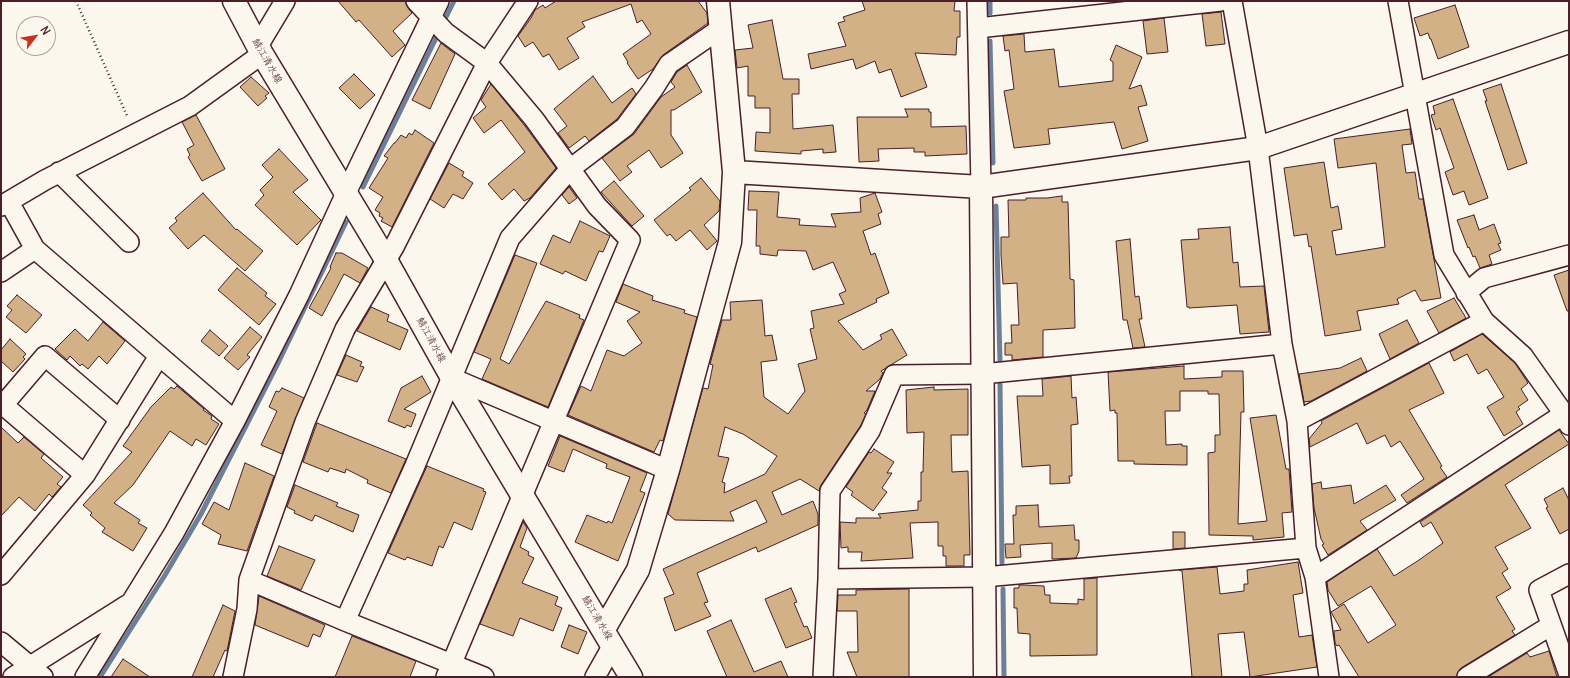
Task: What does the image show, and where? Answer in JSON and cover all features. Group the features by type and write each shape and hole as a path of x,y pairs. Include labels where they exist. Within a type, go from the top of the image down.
{"street":[{"name":"鯖江清水線","path":"234,1 260,50 385,258 452,378 631,677"},
{"path":"235,421 36,249 5,204 59,172 190,106 260,50 285,1"},
{"path":"416,1 487,63 534,118 597,206 630,240 449,671"},
{"path":"233,677 246,609 249,580 294,449 345,329 385,258 394,247 487,63 528,1"},
{"path":"595,677 608,637 638,570 668,470 730,242 734,172 718,1"},
{"path":"977,1 985,677"},
{"path":"978,28 1108,7 1221,1"},
{"path":"1232,1 1258,148 1282,344 1297,421 1306,548 1315,577 1329,677"},
{"path":"1315,577 1567,420 1523,356 1484,322 1444,255 1398,1"},
{"path":"85,677 174,533 235,421 299,295 346,193 438,19"},
{"path":"344,621 452,378 510,238 570,169 625,127 654,88 669,64 720,29"},
{"path":"734,172 980,186 1258,148 1569,42"},
{"path":"59,172 129,242"},
{"path":"1,272 36,249"},
{"path":"1466,293 1484,278 1569,255"},
{"path":"1297,421 1484,322"},
{"path":"823,677 828,579 830,491 870,431 894,375 982,374 1052,365 1282,344"},
{"path":"86,475 2,404 45,356 120,420"},
{"path":"3,570 86,475 159,356"},
{"path":"452,378 668,470"},
{"path":"828,579 984,577 1306,548"},
{"path":"1569,574 1539,590 1550,626 1569,675"},
{"path":"249,580 344,621 449,671 484,677"},
{"path":"13,677 37,672 132,602"},
{"path":"1467,677 1550,626"},
{"path":"1,642 37,672"}],"path":[{"path":"76,1 135,133"}],"building":[{"path":"338,1 405,1 412,13 393,31 405,45 392,57 359,20 356,22"},
{"path":"556,1 698,1 707,13 708,23 663,55 653,69 638,79 627,63 628,62 623,54 651,34 642,20 637,23 631,4 582,22 585,27 567,38 579,58 559,70 549,54 543,57 533,42 525,47 518,36 535,10 543,5 545,8"},
{"path":"862,1 955,1 954,11 960,11 960,37 957,37 956,55 915,53 927,87 901,97 891,69 879,73 875,61 856,69 853,59 811,69 808,54 846,46 838,23 845,21 843,17 865,10"},
{"path":"1455,5 1469,47 1438,59 1428,33 1420,36 1414,18"},
{"path":"1221,12 1225,44 1206,46 1202,14"},
{"path":"1164,18 1168,52 1147,54 1143,21"},
{"path":"772,20 783,79 799,79 799,94 792,94 793,129 833,125 836,152 823,153 823,149 801,151 801,154 755,151 756,132 770,133 770,108 755,108 755,96 748,96 748,66 737,68 735,50 753,48 748,25"},
{"path":"1024,34 1025,52 1054,49 1059,87 1113,81 1113,62 1110,60 1116,45 1142,57 1129,89 1141,85 1147,105 1138,107 1148,141 1122,149 1114,122 1048,129 1050,144 1014,148 1004,91 1014,89 1009,50 1005,51 1003,36"},
{"path":"441,43 455,54 430,109 412,100"},
{"path":"687,65 702,92 674,110 671,110 671,135 683,153 661,168 649,150 627,166 632,172 620,181 602,158 634,134 661,97 675,87 671,82 677,72"},
{"path":"354,74 375,95 360,109 339,88"},
{"path":"593,76 612,103 632,88 636,94 617,119 589,141 585,136 569,148 558,133 567,126 554,109"},
{"path":"251,77 269,93 265,96 267,98 258,106 240,87"},
{"path":"491,84 556,168 530,198 524,201 514,189 502,200 488,184 525,152 501,120 484,133 473,118 486,107 481,100"},
{"path":"1501,84 1527,163 1508,170 1485,101 1487,101 1483,90"},
{"path":"1453,99 1488,198 1469,205 1464,191 1453,195 1445,172 1454,168 1440,128 1436,130 1431,115 1435,114 1433,106"},
{"path":"905,109 929,109 929,112 931,112 931,127 966,126 967,154 925,156 925,152 914,152 914,148 878,149 879,161 859,162 857,117 908,117"},
{"path":"196,115 225,169 202,181 188,157 190,155 187,149 194,145 182,122"},
{"path":"1410,129 1412,144 1402,145 1406,173 1415,172 1419,199 1423,199 1441,298 1421,301 1415,290 1397,299 1399,304 1357,311 1361,330 1325,336 1311,246 1309,247 1307,234 1294,236 1284,168 1324,162 1331,208 1338,206 1342,229 1332,231 1336,255 1385,247 1376,163 1338,168 1334,139"},
{"path":"415,130 434,143 392,227 381,221 383,218 379,216 380,213 375,210 383,197 369,188 388,158 384,156 394,143 401,135 406,138 409,133 412,135"},
{"path":"279,149 308,180 293,192 321,220 297,245 255,205 264,195 260,190 273,177 262,165"},
{"path":"449,163 464,172 462,176 473,183 463,199 453,194 444,208 430,199"},
{"path":"701,178 720,201 719,211 704,225 717,241 707,250 690,230 676,241 670,234 667,236 654,220 691,190 689,188"},
{"path":"614,181 644,216 632,226 601,192"},
{"path":"569,187 577,198 569,204 562,195"},
{"path":"749,191 779,192 777,217 800,219 799,225 836,227 831,214 861,212 860,198 875,193 882,212 878,214 881,224 863,231 871,255 875,253 889,293 876,299 877,302 838,321 863,350 882,339 880,335 892,329 907,355 881,371 883,373 880,379 866,391 875,391 867,410 864,413 866,414 861,425 821,485 819,491 800,479 772,492 782,515 813,501 818,514 818,525 758,552 756,547 697,573 708,602 704,603 711,616 675,631 664,598 674,594 663,569 767,522 756,500 730,512 734,521 675,520 668,514 703,388 708,389 713,365 710,364 722,320 731,320 730,302 762,300 765,336 772,335 777,360 761,362 764,397 788,414 805,391 798,364 817,359 810,329 814,328 811,311 844,304 839,294 846,291 833,262 813,270 806,251 778,250 777,256 760,254 760,246 756,246 757,210 748,210","holes":["725,427 743,434 777,456 765,474 724,493 725,483 722,482 729,458 718,456"]},
{"path":"203,193 236,230 237,229 263,251 245,271 204,235 188,249 169,228 177,221 175,218"},
{"path":"1062,196 1062,202 1068,202 1070,279 1074,280 1075,328 1043,330 1043,357 1012,360 1012,355 1005,355 1005,343 1012,343 1011,325 1019,325 1017,283 1003,284 1001,255 1001,237 1009,237 1008,200 1026,200 1026,198"},
{"path":"1474,215 1479,230 1494,224 1501,243 1498,244 1501,250 1489,255 1492,264 1480,268 1475,256 1473,257 1469,247 1468,248 1457,220"},
{"path":"580,221 610,236 603,252 599,251 586,281 565,271 563,274 540,264 553,235 570,243"},
{"path":"1230,227 1233,263 1238,262 1240,287 1264,286 1269,332 1240,334 1237,305 1187,307 1181,240 1199,239 1198,229"},
{"path":"1130,239 1135,297 1139,296 1142,319 1139,319 1145,347 1133,348 1127,320 1123,320 1116,241"},
{"path":"336,253 342,253 368,268 360,283 344,274 322,316 309,308 331,268 330,267"},
{"path":"515,255 537,263 500,359 509,364 546,301 580,315 579,318 584,320 548,407 482,379 491,359 474,352"},
{"path":"237,268 267,293 265,296 276,304 259,325 218,290"},
{"path":"1569,270 1569,311 1567,311 1554,275"},
{"path":"623,284 653,296 652,300 685,310 684,313 697,317 663,441 660,440 654,452 568,415 581,386 591,391 607,350 624,356 642,343 627,321 640,312 616,302"},
{"path":"17,295 42,315 26,333 6,317 12,310 7,306"},
{"path":"1454,298 1466,318 1439,333 1427,311"},
{"path":"371,307 389,315 387,321 408,330 400,350 357,331"},
{"path":"1407,320 1419,343 1390,359 1379,334"},
{"path":"103,322 125,341 107,364 99,356 88,369 82,364 80,366 70,356 67,360 55,349 75,329 88,341"},
{"path":"250,327 262,337 247,355 250,357 238,370 224,358"},
{"path":"210,330 228,346 219,356 201,341"},
{"path":"1482,334 1515,363 1528,383 1521,389 1528,400 1518,407 1520,409 1516,412 1523,424 1504,436 1487,407 1504,397 1487,369 1478,374 1467,354 1454,361 1450,352"},
{"path":"10,339 26,354 23,357 25,359 13,372 1,361 1,350"},
{"path":"346,355 362,362 360,366 364,367 357,382 337,375"},
{"path":"1361,358 1367,371 1311,401 1304,402 1299,374 1340,368"},
{"path":"1429,363 1444,393 1409,410 1447,477 1407,503 1401,495 1424,479 1400,441 1391,447 1385,435 1367,444 1357,423 1310,447 1309,439 1322,423 1321,421"},
{"path":"1184,366 1184,379 1222,377 1222,371 1243,371 1244,412 1241,412 1238,524 1267,521 1250,418 1276,415 1286,469 1289,469 1292,512 1282,513 1284,537 1253,540 1253,536 1209,535 1208,453 1215,452 1215,435 1220,435 1219,394 1208,394 1208,391 1180,391 1180,411 1165,411 1166,445 1182,444 1182,446 1187,446 1187,465 1134,464 1134,461 1118,461 1117,413 1115,413 1115,410 1110,411 1108,372"},
{"path":"422,376 431,392 404,409 416,414 411,427 407,425 405,428 388,421 401,388"},
{"path":"1071,376 1072,398 1076,397 1078,424 1071,425 1072,476 1069,476 1070,483 1050,484 1050,465 1022,467 1017,396 1043,396 1042,379"},
{"path":"177,386 204,409 203,410 212,416 211,419 219,424 206,445 196,439 192,446 170,431 133,485 114,503 140,520 138,523 147,528 133,551 102,532 105,528 90,515 92,513 83,505 132,452 123,446 151,407 171,387 174,389"},
{"path":"934,387 934,390 968,389 968,435 951,435 952,472 968,471 970,555 964,555 964,566 946,566 946,556 943,556 943,546 938,546 938,522 910,523 913,558 861,561 862,552 848,552 848,547 841,548 840,522 856,523 856,518 881,518 878,514 918,510 918,501 921,501 921,472 923,472 924,432 907,433 906,390"},
{"path":"282,388 304,398 282,454 261,445 277,411 269,407 276,391 279,392"},
{"path":"317,423 406,459 391,493 367,483 368,480 346,469 345,473 330,468 328,472 303,462"},
{"path":"1,427 18,443 24,437 44,454 41,458 63,477 57,484 61,487 52,497 49,494 35,511 19,497 1,516"},
{"path":"1559,430 1569,444 1505,485 1531,528 1495,547 1508,569 1502,573 1511,588 1496,597 1515,629 1512,631 1515,635 1461,668 1456,677 1359,677 1339,645 1337,646 1335,643 1334,631 1341,630 1331,612 1344,604 1368,643 1396,625 1371,586 1338,606 1328,590 1327,582 1377,549 1394,576 1419,560 1443,543 1431,522 1423,527 1420,522"},
{"path":"560,436 647,473 640,491 645,493 618,561 575,542 587,515 607,523 608,521 612,523 630,477 606,468 607,464 573,449 564,472 548,466"},
{"path":"874,449 894,462 887,473 892,473 882,488 887,492 873,511 851,495 853,492 846,487 869,452 871,453"},
{"path":"245,463 274,476 247,551 218,544 221,535 202,524 214,502 229,510"},
{"path":"427,466 484,489 483,491 486,492 472,530 454,522 443,548 439,546 432,566 407,557 405,560 388,553"},
{"path":"1321,482 1322,489 1351,485 1354,504 1386,485 1396,500 1360,521 1367,530 1328,555 1322,545 1324,544 1321,539 1314,508 1312,484"},
{"path":"295,485 338,503 336,506 359,515 353,532 315,515 312,521 294,513 295,511 287,507"},
{"path":"1563,488 1569,500 1569,529 1560,534 1546,508 1548,507 1544,499"},
{"path":"1038,505 1039,527 1074,525 1075,540 1079,540 1079,551 1076,558 1052,559 1052,543 1020,545 1021,557 1006,558 1005,544 1014,544 1013,515 1016,515 1016,506"},
{"path":"523,522 527,528 520,547 529,552 528,555 534,558 522,583 558,597 555,605 562,608 553,631 520,618 513,636 480,624"},
{"path":"1173,532 1185,532 1185,548 1173,549"},
{"path":"279,546 315,560 301,590 267,576"},
{"path":"1298,562 1303,593 1293,595 1299,637 1312,635 1317,667 1250,677 1244,632 1218,634 1222,677 1192,677 1182,571 1179,570 1217,567 1220,594 1244,591 1244,584 1248,584 1247,570"},
{"path":"1097,578 1097,655 1030,656 1030,634 1018,633 1017,608 1014,608 1014,588 1019,588 1019,585 1044,586 1045,595 1050,595 1050,603 1078,604 1078,599 1084,600 1084,579"},
{"path":"791,588 797,602 794,603 804,627 807,626 812,638 786,648 765,599"},
{"path":"909,589 909,677 857,677 847,652 858,652 857,611 837,611 838,595 856,595 856,590"},
{"path":"259,596 325,625 320,637 313,634 308,647 255,625"},
{"path":"223,605 235,611 227,651 225,650 213,677 192,677"},
{"path":"731,620 754,672 781,661 788,677 727,677 707,631"},
{"path":"569,625 587,632 578,654 561,647"},
{"path":"352,636 416,661 410,677 335,677"},
{"path":"1549,651 1557,677 1488,677 1527,653 1530,657"},
{"path":"123,659 150,677 111,677"}],"waterway":[{"path":"443,23 454,1"},
{"path":"990,1 990,13"},
{"path":"363,187 439,32"},
{"path":"990,41 993,163"},
{"path":"996,206 1000,362"},
{"path":"100,677 165,575 201,514 279,361 346,222"},
{"path":"1000,384 1002,563"},
{"path":"1003,589 1004,677"}]}
